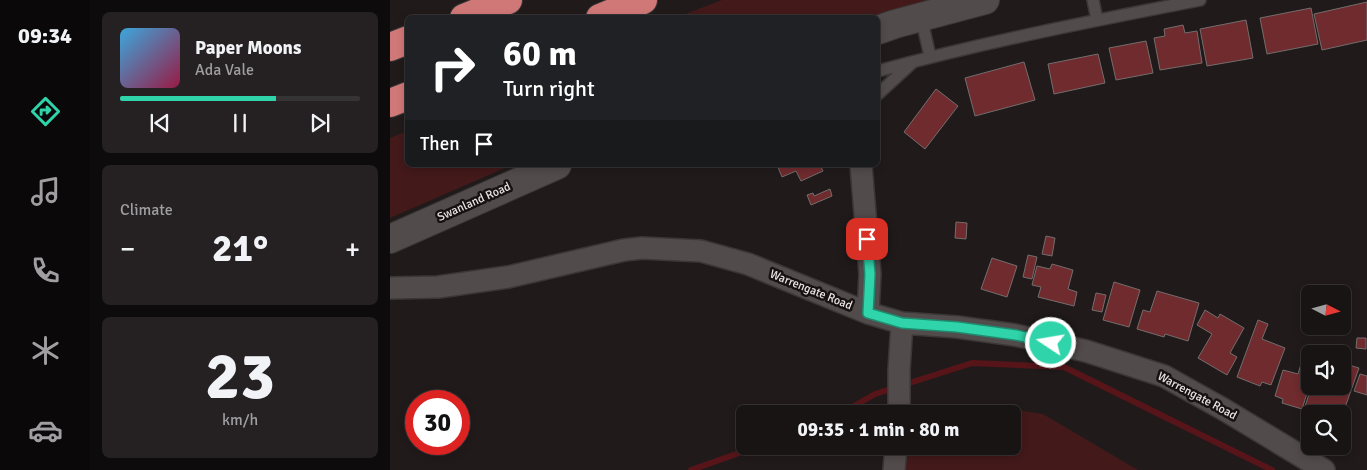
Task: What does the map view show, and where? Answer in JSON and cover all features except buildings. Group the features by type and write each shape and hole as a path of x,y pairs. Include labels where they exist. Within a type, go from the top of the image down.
{"highway":[{"path":"471,15 508,0"},
{"path":"607,15 643,0"},
{"path":"390,47 405,41"},
{"path":"390,103 405,97"}],"street":[{"path":"880,29 985,0"},
{"name":"Swanland Road","path":"390,239 552,167"},
{"path":"862,167 870,274 868,313"},
{"name":"Warrengate Road","path":"390,288 438,287 508,277 624,250 642,248 701,251 748,264 868,313 902,323 957,327 1016,335 1086,351 1164,376 1224,409 1324,470"},
{"path":"899,403 902,323"},
{"path":"894,470 895,455"}],"lane":[{"path":"1093,0 1097,20"},
{"path":"880,70 930,56 1195,0"},
{"path":"921,17 930,56"},
{"path":"880,92 914,61"}],"shaded area":[{"path":"722,0 961,0 880,18 880,15 683,15"},
{"path":"405,132 405,167 507,167 390,218 390,138"},
{"path":"1021,411 1043,414 1138,470 901,470 904,455 1021,455"}],"waterway":[{"path":"856,405 875,394 972,363 1064,367 1272,470"},
{"path":"691,470 736,454"}],"route":[{"path":"867,239 870,274 868,313 902,323 957,327 1016,335 1051,343"}]}
